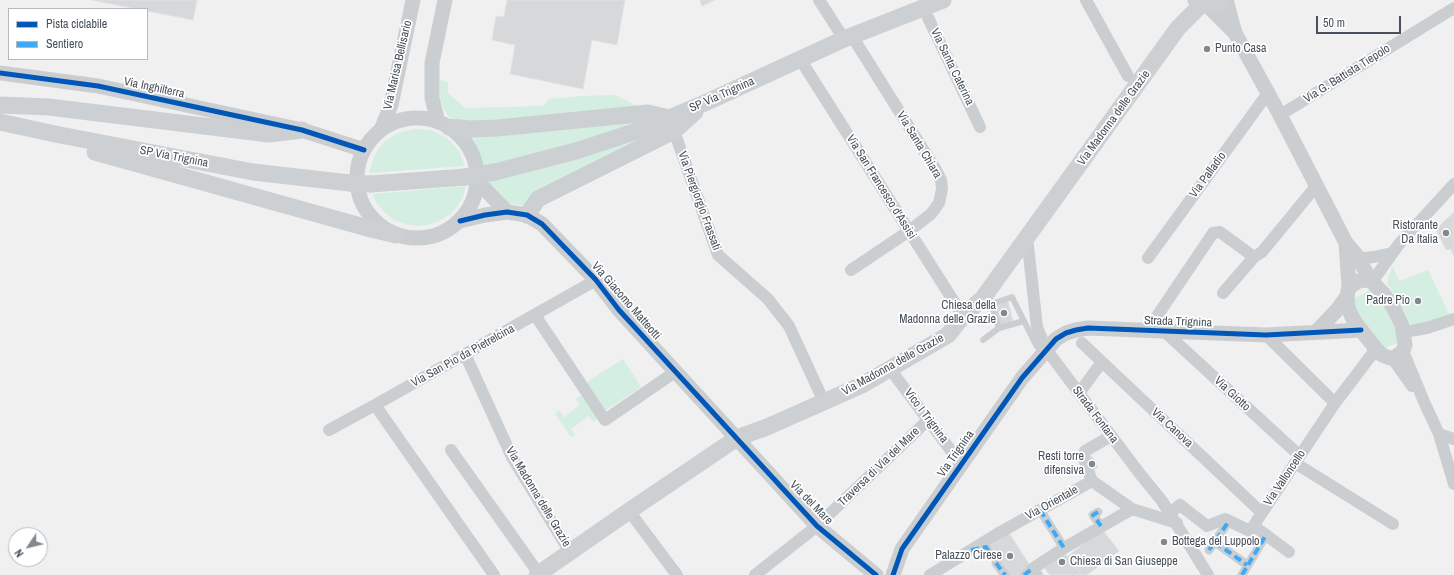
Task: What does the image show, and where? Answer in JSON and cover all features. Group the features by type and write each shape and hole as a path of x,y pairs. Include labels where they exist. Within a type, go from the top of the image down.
{"main road":[{"name":"SP Via Trignina","path":"0,122 253,172 371,184 471,179 576,151 643,129 671,125 707,102 800,59 943,0"},
{"name":"Via Madonna delle Grazie","path":"538,575 737,438 767,427 862,385 948,335 963,316 987,301 1027,238 1178,28 1203,2"},
{"path":"0,105 49,106 269,134 302,130"},
{"path":"443,124 470,129 497,128 648,113 671,125"},
{"path":"527,215 538,199 671,125"},
{"path":"60,135 74,146 371,230 396,234"}],"street":[{"name":"Via Marisa Bellisario","path":"381,130 390,105 413,0"},
{"path":"443,124 432,98 432,63 445,0"},
{"name":"Via Santa Chiara","path":"819,0 848,38 941,180 942,190 939,203 931,214 909,232 851,270"},
{"path":"1086,0 1128,76"},
{"path":"1226,0 1235,33 1317,185 1346,243 1358,257 1374,283 1388,299 1398,317 1401,347 1439,434 1454,484"},
{"path":"1203,2 1235,33"},
{"name":"Via Santa Caterina","path":"923,7 980,127"},
{"name":"Via G. Battista Tiepolo","path":"1280,116 1454,8"},
{"name":"Via San Francesco d'Assisi","path":"800,59 963,316"},
{"name":"Via Inghilterra","path":"0,73 98,86 302,130 364,150"},
{"name":"Via Palladio","path":"1148,258 1268,93"},
{"path":"414,118 426,119 443,124 465,141 471,150 477,171 471,179 472,203 467,213 451,228 441,234 430,237 413,238 386,230 377,223 363,205 359,194 357,172 364,150 368,143 381,130 402,120 414,118"},
{"name":"Via Piergiorgio Frassati","path":"671,125 718,255 768,299 789,326 824,402"},
{"path":"471,179 507,212"},
{"path":"1223,293 1254,257 1262,252 1317,185"},
{"path":"1374,283 1392,253 1453,189"},
{"name":"Via Giacomo Matteotti","path":"460,221 507,212 527,215 542,224 596,280 619,310 737,438"},
{"path":"1147,331 1213,233 1220,232 1254,257"},
{"name":"Strada Fontana","path":"1027,238 1037,326 1046,349 1170,513 1208,575"},
{"path":"1346,243 1348,308 1361,330 1382,355 1401,347 1427,328 1454,319"},
{"path":"1358,257 1374,258 1392,253"},
{"name":"Via San Pio da Pietrelcina","path":"329,430 376,405 596,280"},
{"path":"1316,332 1337,310 1348,292 1359,281 1374,283"},
{"path":"535,315 605,420 675,372"},
{"name":"Strada Trignina","path":"1046,349 1056,339 1066,333 1088,328 1266,335 1361,330"},
{"name":"Via Giotto","path":"1165,332 1298,459 1393,524"},
{"path":"1266,335 1335,403"},
{"name":"Via Canova","path":"1082,343 1262,513"},
{"name":"Via Trignina","path":"893,575 902,549 1022,378 1046,349"},
{"name":"Via Valloncello","path":"1254,526 1335,403 1376,349"},
{"name":"Via Madonna delle Grazie","path":"466,354 512,457 570,552"},
{"path":"1079,392 1102,362"},
{"name":"Vico I Trignina","path":"890,369 961,464"},
{"path":"376,405 494,575"},
{"name":"Traversa di Via del Mare","path":"755,575 817,526 928,420"},
{"path":"1439,434 1454,439"},
{"path":"1092,481 1084,459 1085,452 1111,436"},
{"name":"Via del Mare","path":"737,438 817,526 876,575"},
{"name":"Via Madonna delle Grazie","path":"451,450 538,575"},
{"name":"Via Orientale","path":"930,575 1092,481 1132,509 1177,523"},
{"path":"1170,513 1180,504 1207,526 1225,519 1250,531 1254,526 1289,552"},
{"path":"1031,573 1064,548 1132,509"},
{"path":"1040,510 1064,548"},
{"path":"629,511 677,575"},
{"path":"1098,512 1094,515 1101,526"},
{"path":"1209,550 1230,521"},
{"path":"1242,575 1266,535"},
{"path":"1215,542 1247,565"},
{"path":"971,550 986,547 989,552"},
{"path":"996,563 1005,575"}],"lane":[{"path":"999,328 987,301 1012,297 1037,347 1046,349"},
{"path":"983,340 999,328 1024,321"}],"green space":[{"path":"440,80 448,82 448,93 465,108 543,106 549,99 615,95 637,106 646,142 523,205 505,204 486,184 482,164 475,148 457,120 448,116 444,109 440,99"},
{"path":"414,129 431,130 447,138 459,151 465,166 369,173 374,156 384,142 398,133"},
{"path":"466,186 463,197 457,207 449,215 428,225 417,226 394,220 377,204 372,194"},
{"path":"1392,266 1400,281 1428,270 1450,316 1413,327 1387,283"},
{"path":"1373,288 1389,311 1400,343 1391,345 1383,350 1360,321 1352,299"},
{"path":"623,359 641,387 606,410 587,382"},
{"path":"581,395 598,419 593,422 589,416 571,429 575,435 571,437 555,414 559,410 564,417 580,405 576,399"}],"building":[{"path":"92,0 197,0 193,20 148,11 148,8 131,8"},
{"path":"507,0 625,0 617,45 592,40 583,89 510,74 515,45 492,40 496,16 504,17"},
{"path":"700,0 715,0 702,6"},
{"name":"Ristorante Da Italia","path":"1454,212 1454,257 1451,249 1446,250 1436,229"},
{"name":"Chiesa della Madonna delle Grazie","path":"1008,301 1013,321 1000,325 994,305"},
{"name":"Resti torre difensiva","path":"1092,456 1098,467 1093,471 1086,460"},
{"path":"1102,529 1119,551 1087,575 1082,575 1067,557"},
{"name":"Palazzo Cirese","path":"1009,533 1031,567 1019,575 1007,575 989,546"},
{"name":"Chiesa di San Giuseppe","path":"1064,552 1082,575 1050,575 1044,568"}],"marked path":[{"path":"1040,510 1064,548"},
{"path":"1098,512 1093,515 1101,526"},
{"path":"1209,550 1229,521"},
{"path":"1242,575 1266,535"},
{"path":"1215,542 1247,565"},
{"path":"971,550 986,547 989,552"},
{"path":"996,563 1005,575"},
{"path":"1024,575 1032,569"}],"cycle path":[{"path":"0,73 98,86 302,130 364,150"},
{"path":"460,221 507,212 527,215 542,224 596,280 619,310 817,526 876,575"},
{"path":"893,575 902,549 1022,378 1056,339 1066,333 1088,328 1266,335 1361,330"}],"place":[{"name":"Punto Casa","path":"1207,49"},
{"name":"Ristorante Da Italia","path":"1446,233"},
{"name":"Padre Pio","path":"1418,301"},
{"name":"Chiesa della Madonna delle Grazie","path":"1004,313"},
{"name":"Resti torre difensiva","path":"1092,464"},
{"name":"Bottega del Luppolo","path":"1164,542"},
{"name":"Palazzo Cirese","path":"1010,556"},
{"name":"Chiesa di San Giuseppe","path":"1062,562"}]}
